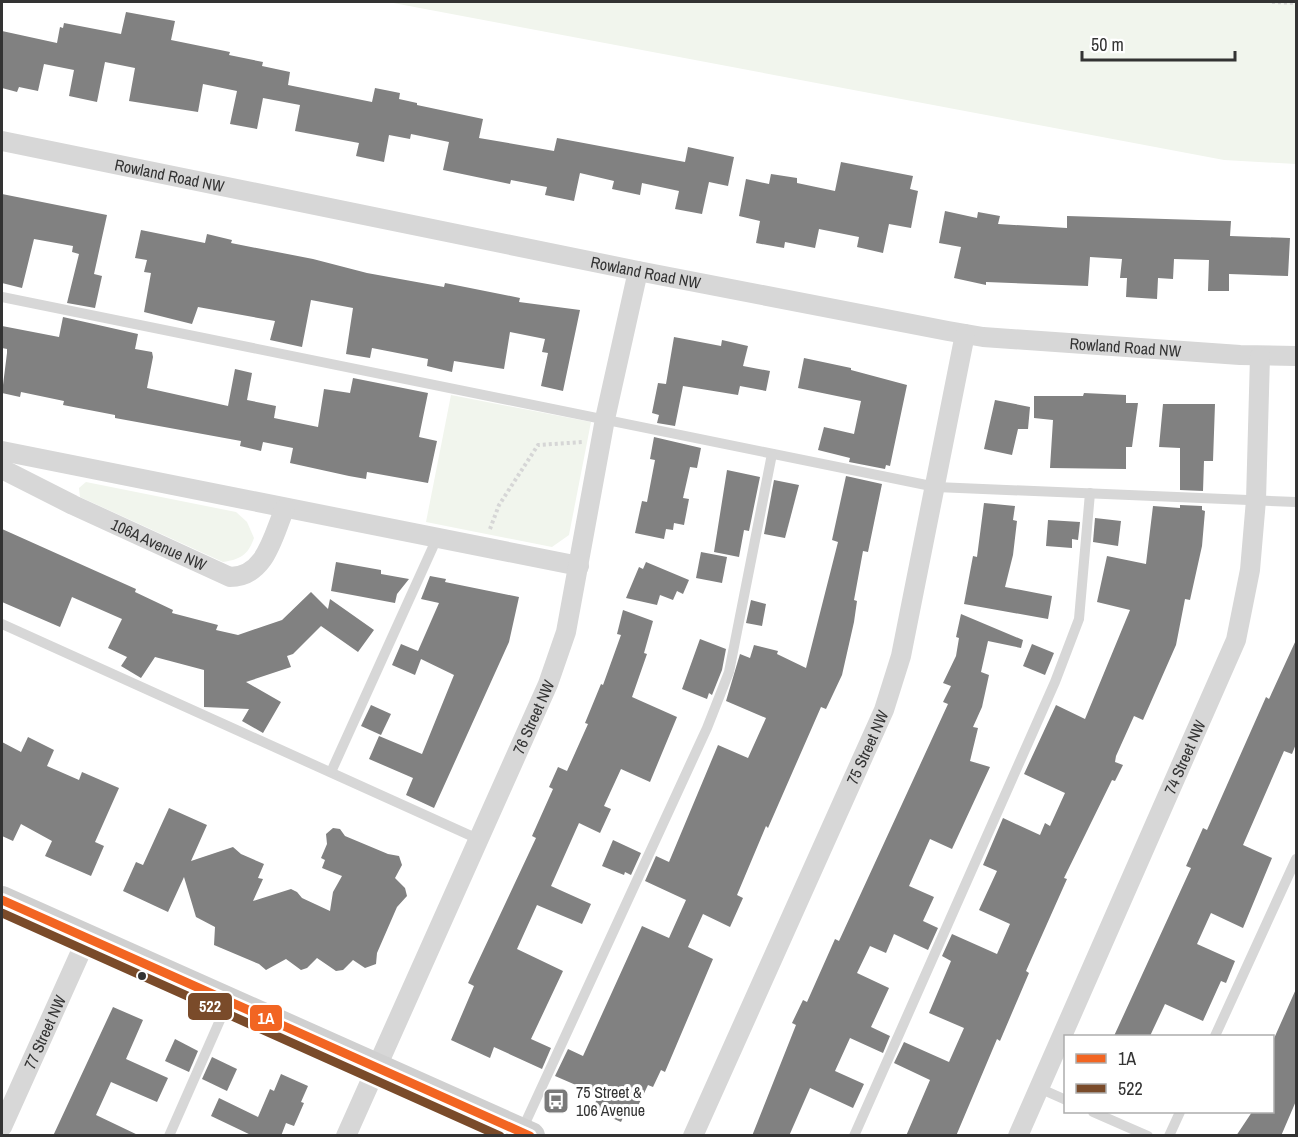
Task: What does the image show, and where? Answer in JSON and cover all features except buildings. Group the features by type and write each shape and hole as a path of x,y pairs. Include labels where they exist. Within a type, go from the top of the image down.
{"main road":[{"path":"2,900 524,1134"}],"street":[{"name":"Rowland Road NW","path":"2,141 638,271 965,334 1260,356 1296,356"},
{"name":"76 Street NW","path":"346,1136 548,684 566,632 605,419 638,271"},
{"name":"75 Street NW","path":"693,1136 884,710 901,656 965,334"},
{"name":"74 Street NW","path":"1018,1136 1236,639 1250,570 1256,500 1260,356"},
{"path":"2,451 579,566"},
{"name":"106A Avenue NW","path":"2,469 73,506 230,577 248,574 261,562 285,508"},
{"name":"77 Street NW","path":"2,1128 87,938"}],"lane":[{"path":"2,297 936,487 1296,502"},
{"path":"524,1134 702,739 729,672 772,454"},
{"path":"854,1136 1055,682 1079,619 1090,493"},
{"path":"331,772 437,538"},
{"path":"2,624 478,839"},
{"path":"1215,1035 1296,859"},
{"path":"168,1136 229,1002"},
{"path":"1039,1088 1064,1100"},
{"path":"1095,1113 1148,1136"},
{"path":"1169,1136 1180,1113"}],"path":[{"path":"1272,2 1296,3"},
{"path":"489,532 499,505 538,445 586,442"}],"shaded area":[{"path":"388,2 1296,2 1296,164 1224,160"},
{"path":"451,395 591,422 569,535 552,547 426,522"},
{"path":"86,482 236,512 247,522 254,538 243,555 223,562 80,497 79,488"}],"transit line":[{"name":"1A","path":"2,900 530,1136"},
{"name":"522","path":"2,913 500,1136"}],"place":[{"name":"75 Street & 106 Avenue","path":"556,1101"}]}
